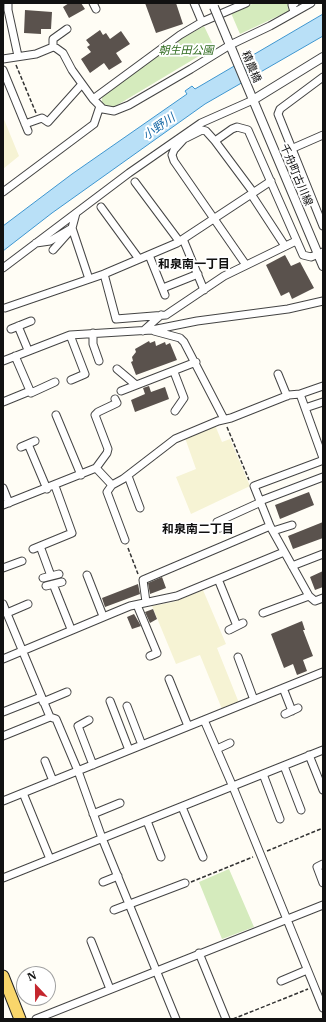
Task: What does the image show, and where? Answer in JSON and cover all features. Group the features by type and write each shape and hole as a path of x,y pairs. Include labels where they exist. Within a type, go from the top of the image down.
{"main road":[{"path":"3,976 20,1019"}],"street":[{"path":"8,3 15,57"},
{"path":"194,3 202,22"},
{"path":"93,99 180,35 230,6 246,3"},
{"path":"294,12 292,5 295,3"},
{"path":"67,29 53,39 53,47 63,53 93,99 103,109 114,111 129,105 191,70 230,44 311,3"},
{"name":"精農橋","path":"213,5 250,92"},
{"path":"3,59 36,54 53,47"},
{"path":"3,268 76,213 201,124 253,100 323,57"},
{"path":"3,70 26,128 42,118 48,122 82,84"},
{"path":"323,77 280,109 278,114 323,226"},
{"name":"千舟町古川線","path":"250,92 320,253 323,266"},
{"path":"3,192 94,124 100,106"},
{"path":"215,141 232,128 237,127 248,130 303,255 311,257 320,253"},
{"path":"246,265 215,218 174,161 172,155 183,138 202,130 206,131 215,141 252,193 285,246"},
{"path":"291,149 323,136"},
{"path":"5,308 104,274 181,240 271,181"},
{"path":"135,182 181,240 198,274 204,290"},
{"path":"101,207 138,259"},
{"path":"53,250 72,228 76,213"},
{"path":"36,243 50,241 72,228"},
{"path":"72,228 89,279"},
{"path":"104,274 116,318 166,315 224,276 296,241"},
{"path":"149,255 164,291 198,274"},
{"path":"3,352 4,360 70,335 152,330 197,321 288,309 323,301"},
{"path":"143,331 161,315"},
{"path":"11,329 31,321"},
{"path":"18,326 28,350"},
{"path":"152,330 184,342 196,362 224,419"},
{"path":"93,333 93,344 99,361"},
{"path":"70,335 85,374 71,380"},
{"path":"15,356 30,391"},
{"path":"121,391 174,372 196,362"},
{"path":"117,369 136,385"},
{"path":"174,372 184,398 175,411"},
{"path":"278,374 287,396"},
{"path":"3,402 30,391 31,393 55,382"},
{"path":"125,540 107,492 112,485 128,476 175,439 287,396 300,394 323,386"},
{"path":"300,394 323,458 322,463 254,486 272,529 309,596 315,601 323,598"},
{"path":"3,488 6,504 55,486 96,468 107,453 108,448 95,415 117,403 115,398"},
{"path":"305,408 323,402"},
{"path":"56,415 81,475"},
{"path":"21,447 32,442 47,489"},
{"path":"96,468 112,485"},
{"path":"128,476 140,508"},
{"path":"220,528 217,522 260,501 323,477"},
{"path":"32,549 72,533 55,486"},
{"path":"146,602 143,580 272,529 292,524"},
{"path":"40,546 51,576"},
{"path":"3,659 103,616 146,602 178,596 284,552"},
{"path":"292,566 323,554"},
{"path":"3,568 22,561"},
{"path":"43,578 59,574"},
{"path":"87,575 103,616"},
{"path":"218,580 240,625 229,630"},
{"path":"62,582 50,585 71,630"},
{"path":"263,613 309,596"},
{"path":"3,604 50,718"},
{"path":"7,613 28,604"},
{"path":"137,605 157,653 150,656"},
{"path":"3,627 11,624"},
{"path":"238,657 254,700"},
{"path":"3,801 323,672"},
{"path":"169,679 188,726"},
{"path":"164,689 172,686"},
{"path":"283,688 292,711"},
{"path":"3,712 67,692"},
{"path":"60,695 63,703"},
{"path":"110,701 129,750"},
{"path":"127,706 142,745"},
{"path":"3,736 50,718 56,720 78,771 102,838 176,1019"},
{"path":"89,720 78,726 93,764"},
{"path":"204,720 233,787 323,1008"},
{"path":"216,749 230,743"},
{"path":"3,878 323,750"},
{"path":"309,756 323,790"},
{"path":"45,761 53,781"},
{"path":"284,766 301,810"},
{"path":"263,774 280,819"},
{"path":"23,793 50,859"},
{"path":"93,814 120,803"},
{"path":"182,807 203,857"},
{"path":"147,821 161,857"},
{"path":"323,864 317,867 323,883"},
{"path":"103,882 118,876"},
{"path":"114,910 185,883"},
{"path":"36,1019 199,953 323,907"},
{"path":"92,941 110,989"},
{"path":"199,953 226,1019"},
{"path":"281,981 307,970"}],"path":[{"path":"15,57 39,119"},
{"path":"224,419 251,484 254,486"},
{"path":"125,540 140,578 143,580"},
{"path":"233,1019 314,986"}],"shaded area":[{"path":"3,117 19,156 3,169"},
{"path":"215,425 222,442 230,439 250,486 191,514 176,477 196,469 185,438"},
{"path":"203,590 226,644 217,648 239,703 222,709 200,655 176,664 152,606 173,602"}],"green space":[{"name":"朝生田公園","path":"255,3 288,3 289,11 240,34 231,13 235,10"},
{"name":"朝生田公園","path":"204,26 214,47 114,107 106,106 102,102 102,95 181,39"},
{"path":"229,869 254,927 222,939 199,882"}],"water":[{"name":"小野川","path":"323,14 323,36 205,104 52,213 3,251 3,226 72,174 187,94 185,91 192,86 195,89"}],"building":[{"path":"69,3 81,3 85,9 69,18 63,7"},
{"path":"145,3 176,3 183,24 156,33"},
{"path":"25,10 52,12 51,29 41,29 41,34 24,33"},
{"path":"100,30 103,35 106,33 110,39 121,31 130,44 116,53 122,62 109,70 104,63 90,73 81,59 91,52 87,47 90,45 86,40"},
{"path":"285,255 291,266 300,262 314,288 292,299 289,292 281,296 266,265"},
{"path":"149,341 150,343 155,341 156,346 165,342 166,345 170,343 177,360 136,375 131,362 133,361 132,357 136,352 135,349"},
{"path":"149,386 151,392 165,387 169,399 135,412 131,400 145,394 143,388"},
{"path":"309,492 314,505 280,519 275,505"},
{"path":"323,522 323,538 293,549 288,536"},
{"path":"323,571 323,587 315,590 310,577"},
{"path":"162,577 166,588 150,594 148,583"},
{"path":"138,584 140,594 105,607 102,598"},
{"path":"153,609 157,619 150,623 145,612"},
{"path":"134,614 141,626 132,629 127,617"},
{"path":"302,621 305,630 303,630 313,656 303,660 307,671 297,675 293,664 284,668 271,634"}],"district":[{"name":"和泉南一丁目","path":"194,265"},
{"name":"和泉南二丁目","path":"198,530"}]}
